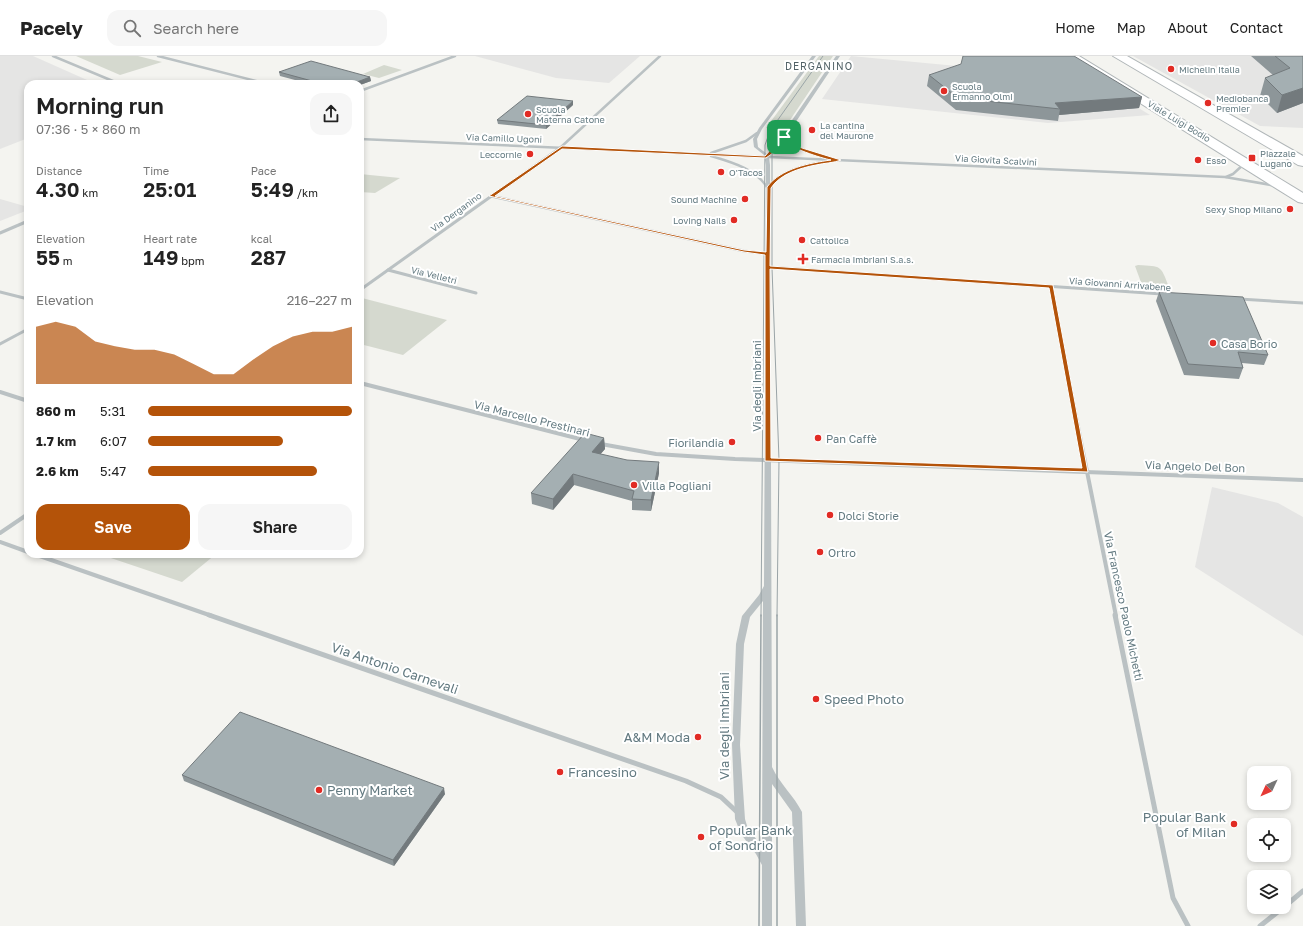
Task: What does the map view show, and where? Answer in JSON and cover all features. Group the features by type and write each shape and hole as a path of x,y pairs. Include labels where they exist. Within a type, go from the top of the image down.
{"main road":[{"name":"Viale Luigi Bodio","path":"1071,56 1285,188"},
{"path":"1119,56 1303,162"},
{"path":"1285,188 1303,191"},
{"path":"1285,188 1303,199"}],"street":[{"path":"53,56 110,80"},
{"path":"158,56 252,80"},
{"path":"364,90 455,56"},
{"name":"Via Derganino","path":"364,287 562,147 660,56"},
{"path":"697,154 710,154 751,139 758,133 814,56"},
{"path":"766,157 775,149 784,137 838,56"},
{"name":"Via degli Imbriani","path":"758,133 755,145 766,157 768,190 767,926"},
{"path":"784,137 786,142 801,149 826,158 839,160"},
{"name":"Via Camillo Ugoni","path":"364,139 766,157"},
{"path":"697,154 711,156 742,168 761,180 766,185 768,190"},
{"name":"Via Giovita Scalvini","path":"766,157 1225,177 1285,188"},
{"path":"768,190 772,182 787,173 815,164 839,160"},
{"path":"1225,177 1233,174 1246,163"},
{"path":"492,196 744,251 768,254"},
{"path":"0,233 24,223"},
{"name":"Via Giovanni Arrivabene","path":"768,268 1168,294"},
{"name":"Via Velletri","path":"388,270 476,293"},
{"name":"Via Francesco Paolo Michetti","path":"1051,286 1086,470 1174,898 1188,926"},
{"path":"0,292 24,298"},
{"path":"1230,298 1303,303"},
{"path":"0,344 24,331"},
{"name":"Via Marcello Prestinari","path":"364,384 586,441"},
{"path":"0,392 24,400"},
{"name":"Via Marcello Prestinari","path":"593,442 656,454 1086,470"},
{"name":"Via Angelo Del Bon","path":"1086,470 1303,480"},
{"path":"0,533 24,517"},
{"path":"0,542 24,551"},
{"name":"Via Antonio Carnevali","path":"45,558 686,781 708,791 730,804 736,810 740,819"},
{"name":"Via degli Imbriani","path":"766,873 762,854 744,831 740,819 736,745 740,644 746,616 763,596 767,582"},
{"name":"Via degli Imbriani","path":"767,760 771,776 788,796 797,812 801,926"},
{"path":"1291,901 1303,891"},
{"path":"1260,926 1275,914"}],"shaded area":[{"path":"0,56 33,56 87,80 24,80 24,140 0,149"},
{"path":"76,56 138,56 162,62 120,75"},
{"path":"475,56 640,56 609,83 556,78"},
{"path":"819,56 833,56 784,129 780,130 766,128"},
{"path":"851,56 957,66 1059,59 1150,115 1048,123 822,99"},
{"path":"1133,56 1303,56 1303,128 1260,126"},
{"path":"384,65 402,70 379,78 363,74"},
{"path":"364,174 400,178 375,193 364,192"},
{"path":"0,199 24,206 24,212 0,221"},
{"path":"1135,266 1152,266 1162,270 1169,287 1142,285"},
{"path":"364,299 447,320 403,355 364,345"},
{"path":"1212,487 1278,503 1303,517 1303,636 1195,567"},
{"path":"111,558 211,558 182,582"}],"building":[{"path":"963,56 1074,56 1142,97 1055,103 1060,109 958,98 929,75 961,64"},
{"path":"1275,56 1303,56 1303,88 1282,95 1265,78 1290,68"},
{"path":"311,61 370,77 362,80 308,80 279,72"},
{"name":"Scuola Materna Catone","path":"527,96 573,101 546,125 497,120"},
{"name":"Casa Borio","path":"1159,292 1243,297 1268,355 1238,352 1243,368 1188,364"},
{"path":"585,433 604,438 592,452 627,460 659,462 651,500 632,499 634,491 573,474 553,499 531,493"},
{"name":"Penny Market","path":"240,712 444,788 393,860 182,775"}],"tram line":[{"path":"761,616 765,145 770,131 823,56"},
{"path":"777,616 779,460 772,268 772,152 773,139 784,121"},
{"path":"759,926 761,615"},
{"path":"777,616 777,926"}],"place":[{"name":"Michelin Italia","path":"1171,69"},
{"name":"Scuola Ermanno Olmi","path":"944,91"},
{"name":"Mediobanca Premier","path":"1208,103"},
{"name":"Scuola Materna Catone","path":"528,114"},
{"name":"La cantina del Maurone","path":"812,130"},
{"name":"Leccornie","path":"530,154"},
{"name":"Piazzale Lugano","path":"1252,158"},
{"name":"Esso","path":"1198,160"},
{"name":"O'Tacos","path":"721,172"},
{"name":"Sound Machine","path":"745,199"},
{"name":"Sexy Shop Milano","path":"1290,209"},
{"name":"Loving Nails","path":"734,220"},
{"name":"Cattolica","path":"802,240"},
{"name":"Farmacia Imbriani S.a.s.","path":"803,259"},
{"name":"Casa Borio","path":"1213,343"},
{"name":"Pan Caffè","path":"818,438"},
{"name":"Fiorilandia","path":"732,442"},
{"name":"Villa Pogliani","path":"634,485"},
{"name":"Dolci Storie","path":"830,515"},
{"name":"Ortro","path":"820,552"},
{"name":"Speed Photo","path":"816,699"},
{"name":"A&M Moda","path":"698,737"},
{"name":"Francesino","path":"560,772"},
{"name":"Penny Market","path":"319,790"},
{"name":"Popular Bank of Milan","path":"1234,824"},
{"name":"Popular Bank of Sondrio","path":"701,837"}],"district":[{"name":"DERGANINO","path":"819,66"}],"route":[{"path":"784,137 775,149 766,157 562,147 492,196 744,251 768,254 768,268 1051,286 1086,470 768,459 768,268 768,254 768,188 774,180 787,173 828,160 839,160 826,158 801,149 786,142 784,137"}]}
